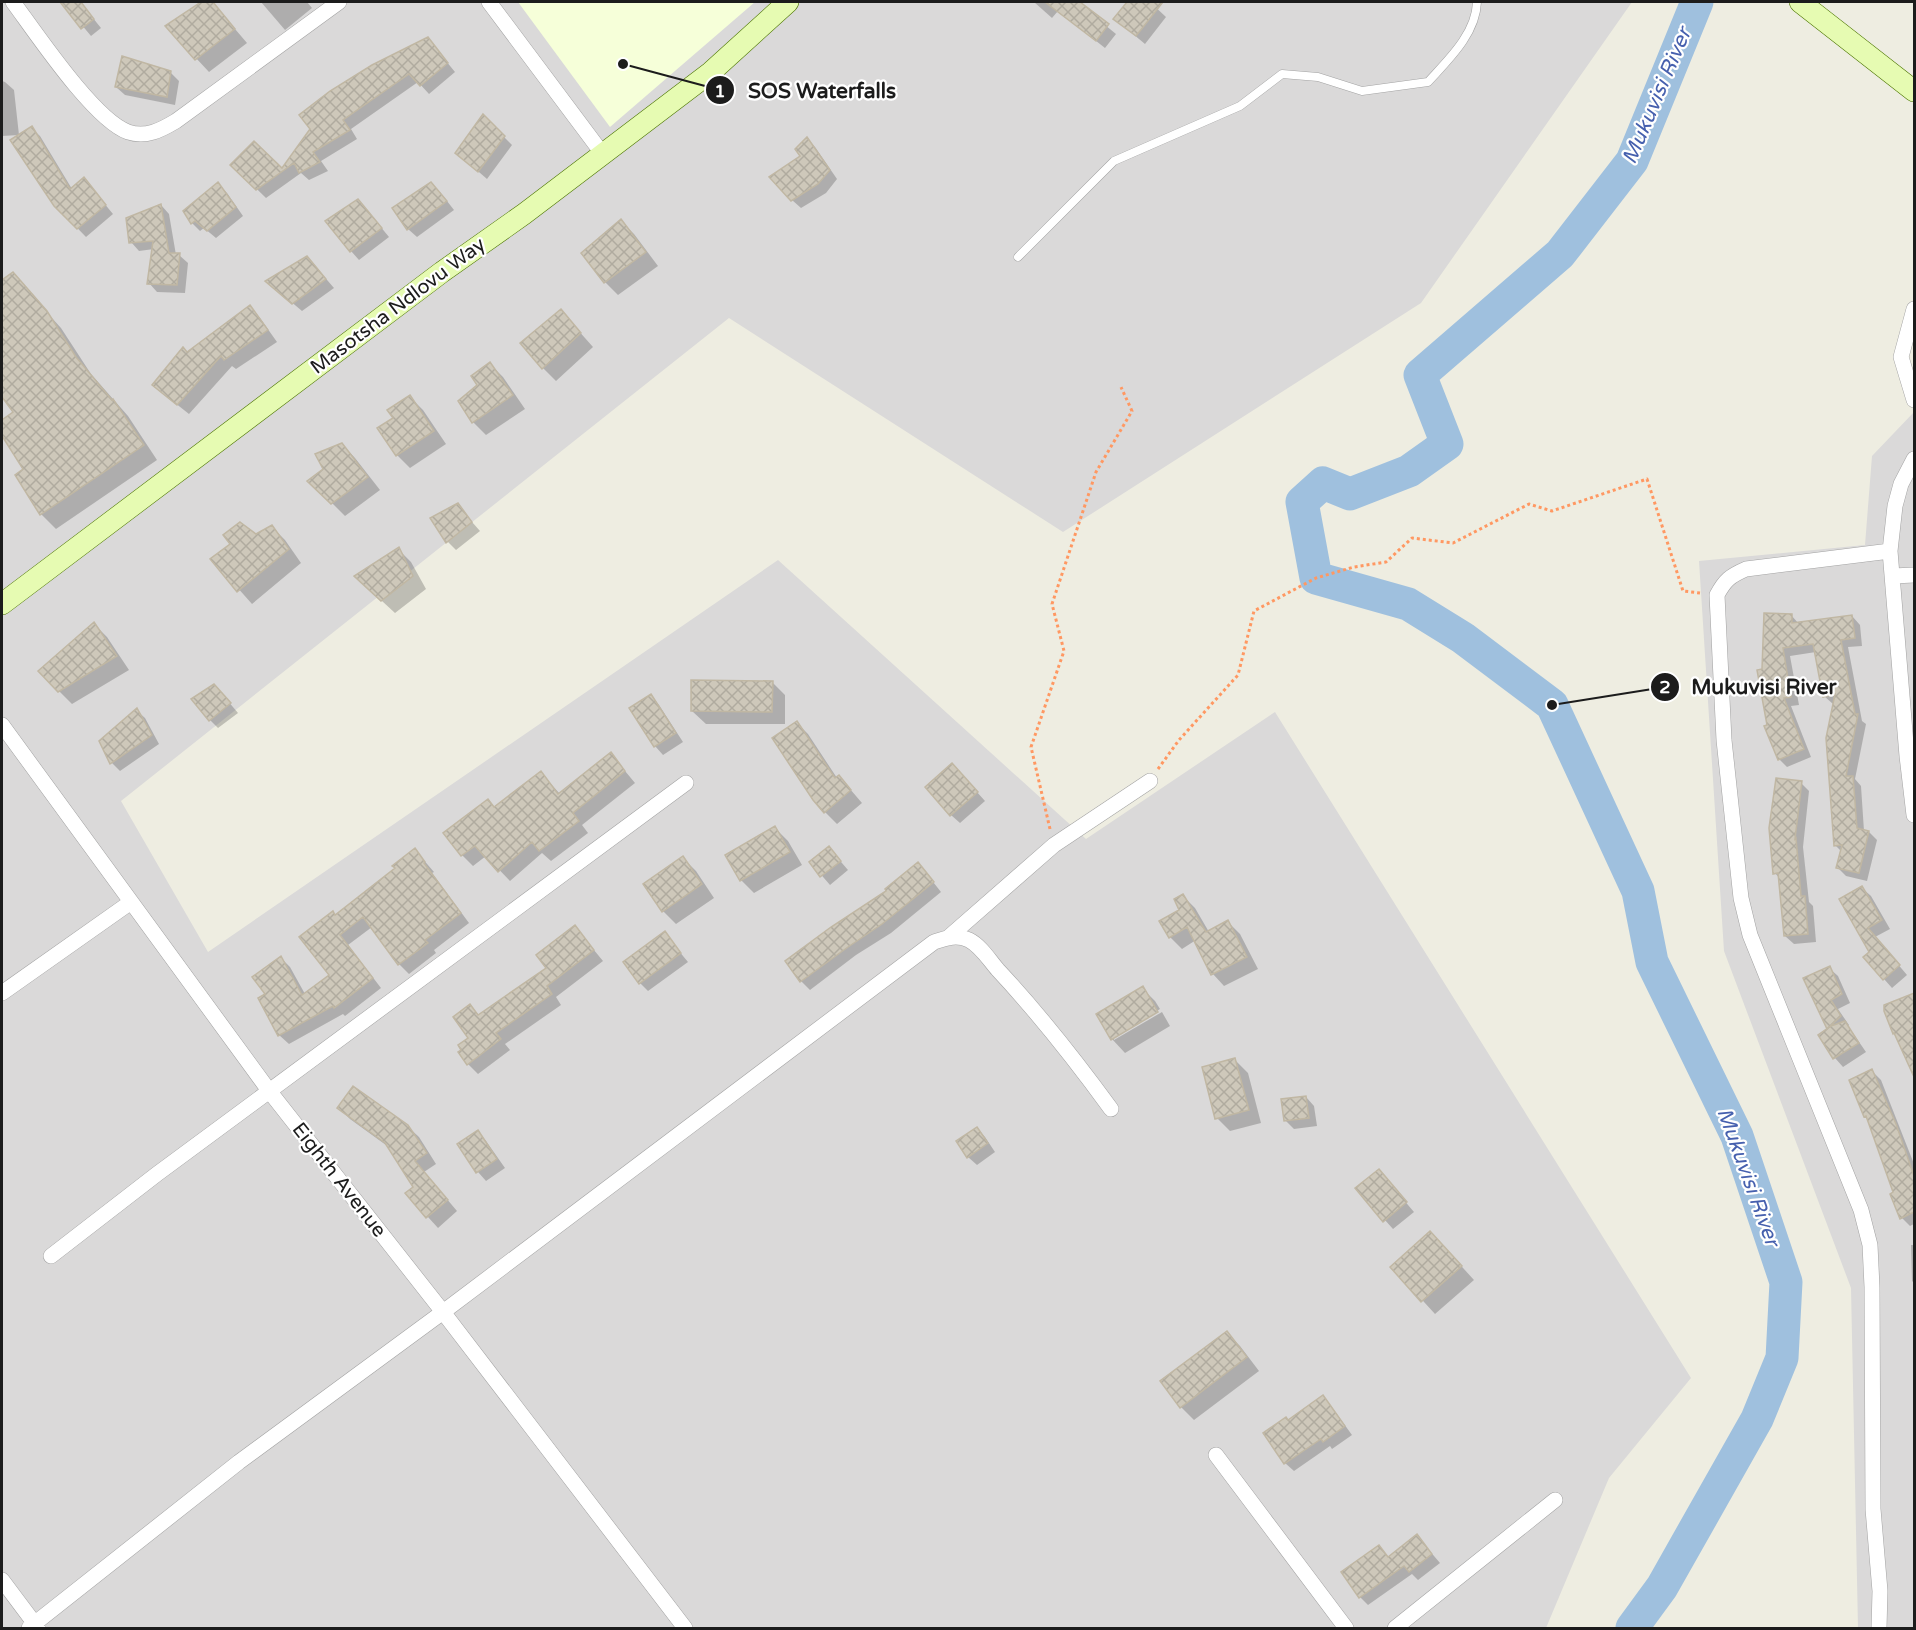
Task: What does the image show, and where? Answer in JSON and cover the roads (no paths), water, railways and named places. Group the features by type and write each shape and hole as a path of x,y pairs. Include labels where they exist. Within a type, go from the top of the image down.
{"street":[{"path":"13,2 50,53 96,108 114,125 129,132 145,134 161,130 176,121 339,2"},
{"path":"489,2 602,153"},
{"name":"Masotsha Ndlovu Way","path":"2,604 433,278 524,213 711,72 788,2"},
{"path":"1806,6 1914,91"},
{"path":"1914,309 1901,357 1914,400"},
{"path":"1914,459 1901,484 1895,506 1890,551 1911,755 1914,815"},
{"path":"1879,1629 1880,1591 1873,1509 1870,1245 1860,1210 1750,935 1741,898 1724,740 1717,595 1724,582 1734,574 1746,569 1890,551"},
{"path":"1893,576 1914,576"},
{"name":"Eighth Avenue","path":"2,725 270,1092 443,1312 685,1629"},
{"path":"2,1580 34,1627 239,1462 443,1312 934,942 950,936 1054,845 1149,781"},
{"path":"51,1256 157,1174 686,783"},
{"path":"2,993 131,902"},
{"path":"950,936 970,940 1025,997 1111,1109"},
{"path":"1216,1455 1346,1629"},
{"path":"1395,1629 1555,1500"}],"lane":[{"path":"1018,257 1114,161 1240,106 1282,74 1318,77 1362,91 1428,82 1446,63 1468,33 1477,2"}],"waterway":[{"name":"Mukuvisi River","path":"1632,1628 1662,1587 1757,1419 1782,1358 1786,1282 1737,1136 1652,962 1638,891 1552,705 1463,638 1408,604 1316,578 1302,502 1323,483 1350,494 1409,471 1447,444 1420,375 1560,254 1632,161 1697,2"}],"place":[{"name":"SOS Waterfalls","path":"623,64"},
{"name":"Mukuvisi River","path":"1552,705"}]}
